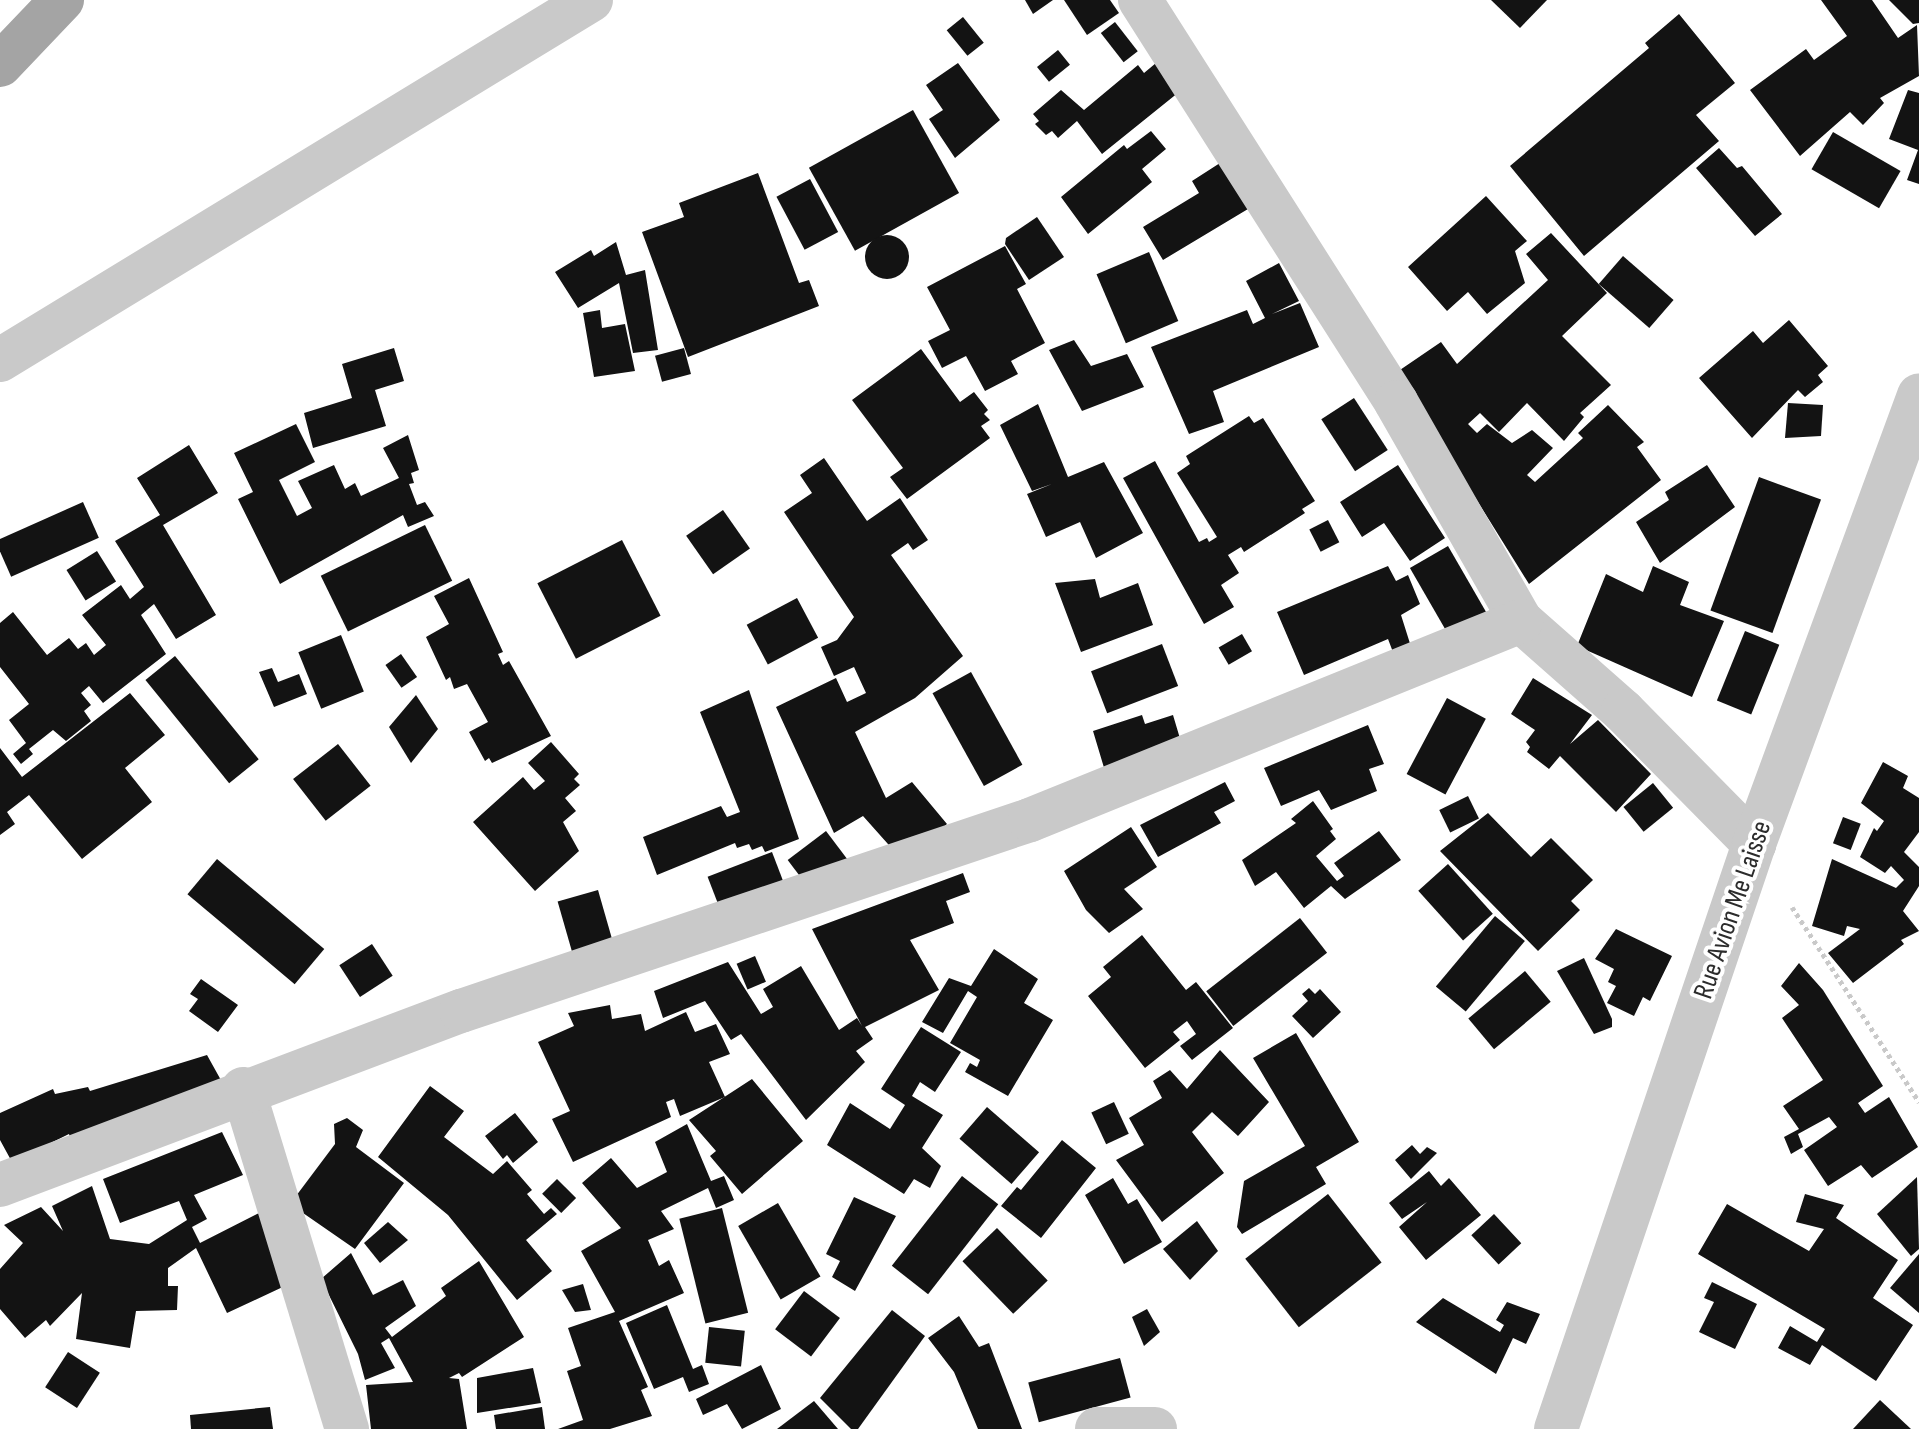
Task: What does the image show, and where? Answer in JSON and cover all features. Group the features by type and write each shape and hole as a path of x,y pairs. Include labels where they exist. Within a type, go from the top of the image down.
{"main road":[{"path":"0,65 62,0"}],"street":[{"path":"0,360 591,0"},
{"path":"1140,0 1396,402 1521,621 1623,711 1754,844"},
{"name":"Rue Avion Me Laisse","path":"1556,1429 1754,844 1919,395"},
{"path":"0,1185 243,1089 1030,820 1521,621"},
{"path":"243,1089 347,1429"},
{"path":"1097,1429 1155,1429"}],"path":[{"path":"1754,844 1919,1102"}],"building":[{"path":"1025,0 1053,0 1033,14"},
{"path":"1064,0 1110,0 1119,13 1087,35"},
{"path":"1491,0 1547,0 1520,28"},
{"path":"1821,0 1872,0 1898,38 1917,25 1919,76 1880,98 1884,103 1863,125 1850,112 1800,156 1750,90 1806,49 1814,60 1847,36"},
{"path":"1889,0 1919,0 1919,23 1913,24"},
{"path":"1679,14 1735,83 1696,115 1719,141 1584,256 1510,166 1649,48 1645,43"},
{"path":"963,17 984,43 967,56 947,30"},
{"path":"1115,22 1138,51 1124,62 1101,33"},
{"path":"1058,50 1070,65 1049,82 1037,67"},
{"path":"958,63 1000,120 955,158 929,119 943,110 926,85"},
{"path":"1156,63 1179,92 1102,154 1077,121 1058,138 1052,131 1046,135 1035,124 1039,121 1033,114 1061,90 1084,110 1138,65 1144,73"},
{"path":"1908,90 1919,93 1919,184 1907,180 1918,150 1889,139"},
{"path":"913,110 959,193 855,251 809,168"},
{"path":"1151,131 1166,149 1142,169 1152,182 1088,234 1061,197 1124,145 1127,149"},
{"path":"1833,132 1901,171 1879,208 1812,169"},
{"path":"1719,148 1737,168 1742,166 1782,214 1755,236 1696,168"},
{"path":"1220,163 1248,209 1163,260 1143,227 1199,193 1192,181"},
{"path":"758,173 799,283 809,280 819,306 688,357 642,232 684,217 679,203"},
{"path":"810,179 838,232 805,250 776,197"},
{"path":"1486,196 1527,241 1515,251 1525,283 1487,314 1468,292 1447,311 1408,267"},
{"path":"1037,217 1064,257 1029,280 1005,244 1006,238"},
{"path":"1551,233 1607,293 1562,336 1611,385 1580,413 1584,417 1564,441 1527,403 1499,432 1480,413 1468,424 1477,433 1487,424 1512,443 1532,430 1553,448 1527,475 1535,482 1583,438 1578,433 1608,405 1644,442 1637,447 1661,480 1529,584 1397,372 1441,342 1457,364 1548,280 1526,254"},
{"path":"887,235 902,242 909,257 902,272 887,279 872,272 865,257 872,242"},
{"path":"616,242 626,275 645,270 658,350 633,353 619,283 578,308 555,272 591,250 594,256"},
{"path":"1005,246 1026,284 1017,289 1045,343 1011,361 1018,374 985,391 966,356 942,368 928,341 950,330 927,287"},
{"path":"1149,252 1178,321 1126,343 1097,274"},
{"path":"1623,256 1674,300 1649,328 1599,284"},
{"path":"1279,263 1299,301 1272,314 1300,303 1319,347 1213,391 1224,422 1189,434 1151,347 1247,310 1253,324 1265,318 1246,281"},
{"path":"600,310 602,328 625,324 635,371 594,377 583,313"},
{"path":"1789,320 1828,366 1818,375 1823,382 1805,397 1798,390 1752,438 1699,378 1753,331 1763,343"},
{"path":"1074,340 1091,366 1127,354 1144,387 1082,411 1049,350"},
{"path":"394,348 404,381 375,390 386,426 313,448 304,413 352,398 342,364"},
{"path":"684,348 691,374 662,382 655,356"},
{"path":"921,349 960,402 974,392 988,410 984,414 990,420 981,426 990,438 907,499 890,477 903,468 852,400"},
{"path":"1354,398 1388,450 1355,471 1321,419"},
{"path":"1788,403 1823,405 1821,436 1785,438"},
{"path":"1038,404 1068,477 1104,462 1143,533 1096,558 1080,522 1046,537 1027,494 1052,484 1032,491 1000,425"},
{"path":"1249,416 1254,423 1263,418 1315,501 1302,509 1305,513 1244,552 1241,547 1228,555 1220,542 1239,573 1221,585 1234,607 1204,624 1123,478 1155,461 1199,542 1207,538 1209,542 1217,537 1177,473 1190,464 1186,456"},
{"path":"296,424 315,462 279,480 297,516 312,508 298,481 334,465 345,489 355,483 361,496 399,478 383,448 408,435 419,470 411,473 414,483 409,484 417,505 425,502 434,516 408,527 403,515 280,584 238,499 253,492 234,453"},
{"path":"189,445 218,493 163,525 216,615 176,639 154,604 141,615 166,654 103,703 89,686 81,693 91,705 84,711 91,721 66,741 53,730 29,749 33,754 21,764 13,754 26,743 9,720 29,704 0,667 0,623 13,612 47,655 69,638 78,649 86,643 94,655 106,645 82,615 121,585 130,599 144,587 115,541 160,515 137,478"},
{"path":"824,458 867,521 900,498 928,540 913,550 908,543 891,555 963,656 915,698 855,732 886,798 912,782 947,824 904,862 863,816 834,833 776,707 836,678 847,702 866,693 854,667 834,676 821,647 837,640 854,617 784,512 812,493 800,475"},
{"path":"1398,465 1445,538 1410,561 1384,523 1362,537 1340,502"},
{"path":"1707,465 1735,507 1660,563 1636,522 1669,500 1665,492"},
{"path":"1759,477 1821,500 1772,633 1710,610"},
{"path":"83,502 99,538 11,577 0,552 0,539"},
{"path":"723,510 750,549 713,574 686,536"},
{"path":"1328,520 1339,542 1321,552 1309,530"},
{"path":"425,525 452,581 348,632 321,576"},
{"path":"622,540 661,616 576,659 537,583"},
{"path":"1448,546 1492,622 1454,644 1410,568"},
{"path":"97,551 116,582 86,601 66,570"},
{"path":"1388,566 1396,581 1408,575 1420,604 1401,615 1413,653 1396,660 1388,639 1304,675 1277,612"},
{"path":"1653,566 1689,582 1680,605 1724,621 1692,697 1577,646 1606,574 1643,592"},
{"path":"469,578 503,652 498,654 503,665 509,661 551,736 492,763 489,758 485,761 469,732 488,722 467,684 454,689 450,677 446,680 426,637 449,624 434,596"},
{"path":"1095,579 1100,598 1138,583 1153,625 1081,652 1055,583"},
{"path":"797,598 818,638 768,664 747,625"},
{"path":"1745,631 1779,645 1751,714 1717,701"},
{"path":"1242,634 1252,651 1229,665 1219,648"},
{"path":"341,635 364,692 321,709 298,652"},
{"path":"1162,644 1178,686 1107,713 1091,671"},
{"path":"401,654 417,677 401,688 385,665"},
{"path":"175,656 259,759 229,783 145,680"},
{"path":"272,668 278,682 299,674 307,694 274,707 259,672"},
{"path":"971,672 1022,765 984,786 933,693"},
{"path":"1533,678 1592,715 1570,744 1598,720 1651,774 1616,812 1560,756 1549,769 1527,752 1530,747 1526,742 1535,730 1511,714"},
{"path":"749,690 799,839 765,852 762,846 752,850 749,844 737,848 735,843 657,875 643,837 721,806 727,817 740,812 700,712"},
{"path":"130,693 165,735 125,768 152,802 82,859 29,795 7,812 15,824 0,835 0,748 22,777"},
{"path":"416,695 438,729 411,763 389,727"},
{"path":"1447,698 1486,719 1445,795 1407,774"},
{"path":"1142,715 1145,724 1173,715 1184,752 1108,781 1093,731"},
{"path":"1368,725 1384,764 1369,769 1377,791 1331,810 1319,790 1281,806 1264,768"},
{"path":"551,742 579,774 574,779 580,785 565,798 576,811 563,822 579,851 535,891 473,822 523,777 534,790 545,781 528,763"},
{"path":"338,744 371,786 326,821 293,779"},
{"path":"1883,762 1908,776 1903,788 1919,798 1919,832 1904,852 1919,867 1919,886 1903,911 1919,931 1901,940 1904,944 1853,983 1828,953 1860,929 1847,926 1844,936 1812,926 1832,859 1896,888 1904,880 1891,866 1885,873 1860,857 1874,828 1877,831 1884,821 1861,803"},
{"path":"1225,782 1235,801 1214,812 1221,823 1158,857 1140,825"},
{"path":"1653,783 1673,808 1644,832 1623,807"},
{"path":"1468,796 1479,818 1450,832 1439,810"},
{"path":"1313,801 1333,829 1330,831 1336,839 1316,856 1337,881 1344,876 1334,863 1379,831 1401,860 1345,899 1331,886 1304,908 1276,872 1255,886 1242,860 1296,823 1291,819"},
{"path":"1488,813 1531,857 1551,838 1593,880 1571,901 1580,910 1538,951 1440,851"},
{"path":"1843,817 1861,824 1851,850 1833,843"},
{"path":"1131,827 1157,867 1124,889 1143,909 1109,933 1086,910 1064,871"},
{"path":"826,831 849,861 811,890 788,860"},
{"path":"772,852 789,896 724,921 708,877"},
{"path":"217,859 324,949 295,984 187,894"},
{"path":"1448,864 1493,914 1463,941 1418,891"},
{"path":"963,873 970,892 946,901 954,923 910,940 939,990 865,1027 873,1039 856,1051 865,1062 806,1120 741,1034 731,1040 705,1001 663,1018 654,991 728,962 761,1014 773,1007 763,989 801,966 839,1030 857,1018 862,1026 812,929"},
{"path":"598,890 616,953 576,965 558,902"},
{"path":"1495,916 1525,941 1466,1012 1436,986"},
{"path":"1300,918 1327,953 1233,1026 1206,991"},
{"path":"1616,929 1672,956 1650,1001 1643,997 1634,1016 1607,1003 1616,986 1608,982 1614,969 1595,959"},
{"path":"1142,935 1186,990 1196,982 1233,1028 1192,1060 1180,1046 1196,1034 1187,1021 1173,1032 1180,1040 1145,1068 1088,996 1111,977 1103,967"},
{"path":"372,944 393,976 360,997 339,965"},
{"path":"994,949 1038,979 1024,1003 1053,1020 1008,1096 965,1072 970,1063 977,1067 980,1060 950,1043 977,997 968,991 943,1033 922,1022 949,978 971,986"},
{"path":"755,956 766,982 748,990 737,964"},
{"path":"1584,958 1612,1019 1612,1027 1594,1034 1557,971"},
{"path":"1799,963 1823,990 1883,1086 1858,1103 1865,1113 1889,1097 1918,1147 1872,1178 1861,1165 1828,1186 1804,1150 1837,1127 1829,1117 1798,1134 1803,1147 1791,1154 1784,1137 1799,1129 1783,1106 1823,1080 1782,1018 1799,1005 1781,986"},
{"path":"1525,971 1551,1002 1494,1049 1468,1019"},
{"path":"201,979 238,1005 218,1032 189,1011 198,999 190,994"},
{"path":"1309,988 1315,994 1320,989 1341,1012 1313,1038 1292,1016 1308,1001 1302,994"},
{"path":"610,1005 612,1019 641,1014 645,1031 686,1012 695,1032 716,1024 730,1054 709,1062 725,1097 680,1116 674,1099 666,1102 671,1117 573,1162 552,1119 570,1111 538,1042 574,1026 568,1013"},
{"path":"921,1027 961,1052 935,1092 920,1082 912,1096 943,1115 922,1148 941,1166 930,1188 914,1179 904,1194 827,1145 850,1103 890,1129 905,1105 881,1089"},
{"path":"1296,1033 1359,1142 1316,1167 1326,1184 1242,1234 1237,1227 1244,1181 1305,1146 1253,1058"},
{"path":"1220,1050 1269,1102 1238,1136 1212,1112 1192,1132 1224,1173 1162,1222 1116,1160 1144,1145 1129,1118 1162,1098 1153,1081 1170,1070 1187,1089"},
{"path":"207,1055 227,1091 71,1140 69,1134 12,1162 0,1140 0,1113 53,1089 55,1094 88,1087 90,1091"},
{"path":"752,1079 803,1141 742,1194 710,1156 716,1151 689,1120"},
{"path":"430,1086 464,1111 444,1137 493,1174 507,1161 532,1190 527,1194 544,1214 551,1208 557,1214 526,1240 552,1271 517,1300 448,1215 378,1157"},
{"path":"1114,1102 1129,1134 1106,1144 1091,1113"},
{"path":"987,1107 1039,1152 1012,1184 959,1139"},
{"path":"515,1113 538,1142 513,1163 507,1155 503,1159 485,1136"},
{"path":"347,1118 363,1130 356,1147 404,1183 355,1249 290,1204 335,1144 334,1124"},
{"path":"687,1124 711,1181 724,1176 734,1200 716,1208 708,1188 661,1211 674,1229 648,1240 659,1266 669,1260 684,1293 619,1321 648,1387 641,1390 652,1416 610,1429 558,1429 583,1420 567,1371 581,1366 568,1328 615,1312 581,1251 621,1228 582,1183 611,1158 637,1188 667,1172 655,1142"},
{"path":"222,1132 243,1175 194,1195 207,1219 192,1227 200,1243 261,1212 287,1285 227,1313 196,1248 168,1268 168,1286 178,1286 177,1310 136,1311 130,1348 76,1339 82,1293 50,1326 46,1320 25,1338 0,1309 0,1269 23,1243 4,1225 41,1207 63,1231 52,1206 92,1186 110,1239 149,1244 187,1220 179,1201 120,1223 103,1179"},
{"path":"1062,1140 1096,1168 1041,1238 1001,1206 1017,1187 1021,1190"},
{"path":"1412,1145 1420,1154 1427,1147 1437,1153 1411,1179 1395,1160"},
{"path":"1429,1171 1441,1186 1449,1178 1481,1215 1426,1260 1399,1227 1427,1202 1402,1219 1389,1203"},
{"path":"962,1176 998,1204 928,1294 892,1266"},
{"path":"1917,1177 1919,1249 1911,1256 1877,1214"},
{"path":"1113,1178 1128,1204 1137,1199 1162,1242 1124,1264 1085,1195"},
{"path":"557,1179 576,1198 561,1213 542,1194"},
{"path":"1328,1194 1382,1263 1299,1327 1245,1259"},
{"path":"1805,1194 1844,1205 1836,1218 1898,1260 1873,1298 1913,1325 1876,1381 1822,1345 1810,1365 1778,1348 1790,1326 1817,1342 1825,1329 1698,1254 1727,1204 1809,1251 1824,1229 1796,1222"},
{"path":"854,1197 896,1216 855,1291 832,1277 840,1261 826,1254"},
{"path":"778,1203 821,1277 781,1300 738,1226"},
{"path":"722,1208 748,1313 705,1323 679,1219"},
{"path":"1494,1214 1521,1243 1499,1264 1471,1235"},
{"path":"1197,1221 1218,1251 1190,1280 1163,1249"},
{"path":"388,1222 408,1240 380,1263 364,1243"},
{"path":"997,1228 1048,1281 1013,1314 962,1261"},
{"path":"351,1253 373,1295 403,1280 416,1306 385,1328 392,1337 446,1296 441,1288 479,1261 524,1337 462,1377 459,1373 449,1378 459,1379 467,1429 371,1429 366,1385 413,1382 389,1338 381,1343 395,1368 365,1380 358,1354 321,1279"},
{"path":"1919,1254 1919,1313 1890,1288"},
{"path":"1712,1282 1757,1304 1735,1349 1699,1332 1714,1302 1704,1298"},
{"path":"583,1284 591,1310 575,1312 562,1290"},
{"path":"804,1291 840,1318 811,1356 775,1329"},
{"path":"1443,1298 1500,1332 1504,1325 1496,1320 1507,1302 1540,1314 1526,1344 1513,1338 1496,1374 1416,1322"},
{"path":"667,1305 693,1369 702,1365 709,1384 689,1392 683,1377 654,1389 626,1323"},
{"path":"1147,1309 1160,1332 1144,1346 1132,1317"},
{"path":"892,1310 925,1336 858,1429 851,1429 820,1398"},
{"path":"959,1316 979,1347 989,1343 1022,1429 978,1429 954,1372 928,1338"},
{"path":"709,1327 745,1331 741,1367 705,1363"},
{"path":"68,1352 100,1373 77,1408 45,1387"},
{"path":"1120,1358 1131,1398 1039,1422 1028,1383"},
{"path":"761,1365 781,1409 742,1429 727,1404 703,1415 696,1399"},
{"path":"533,1368 541,1403 477,1413 477,1378"},
{"path":"1880,1400 1911,1429 1853,1429"},
{"path":"814,1401 838,1429 777,1429"},
{"path":"270,1407 273,1429 191,1429 190,1415"},
{"path":"542,1407 545,1429 496,1429 494,1415"}]}
